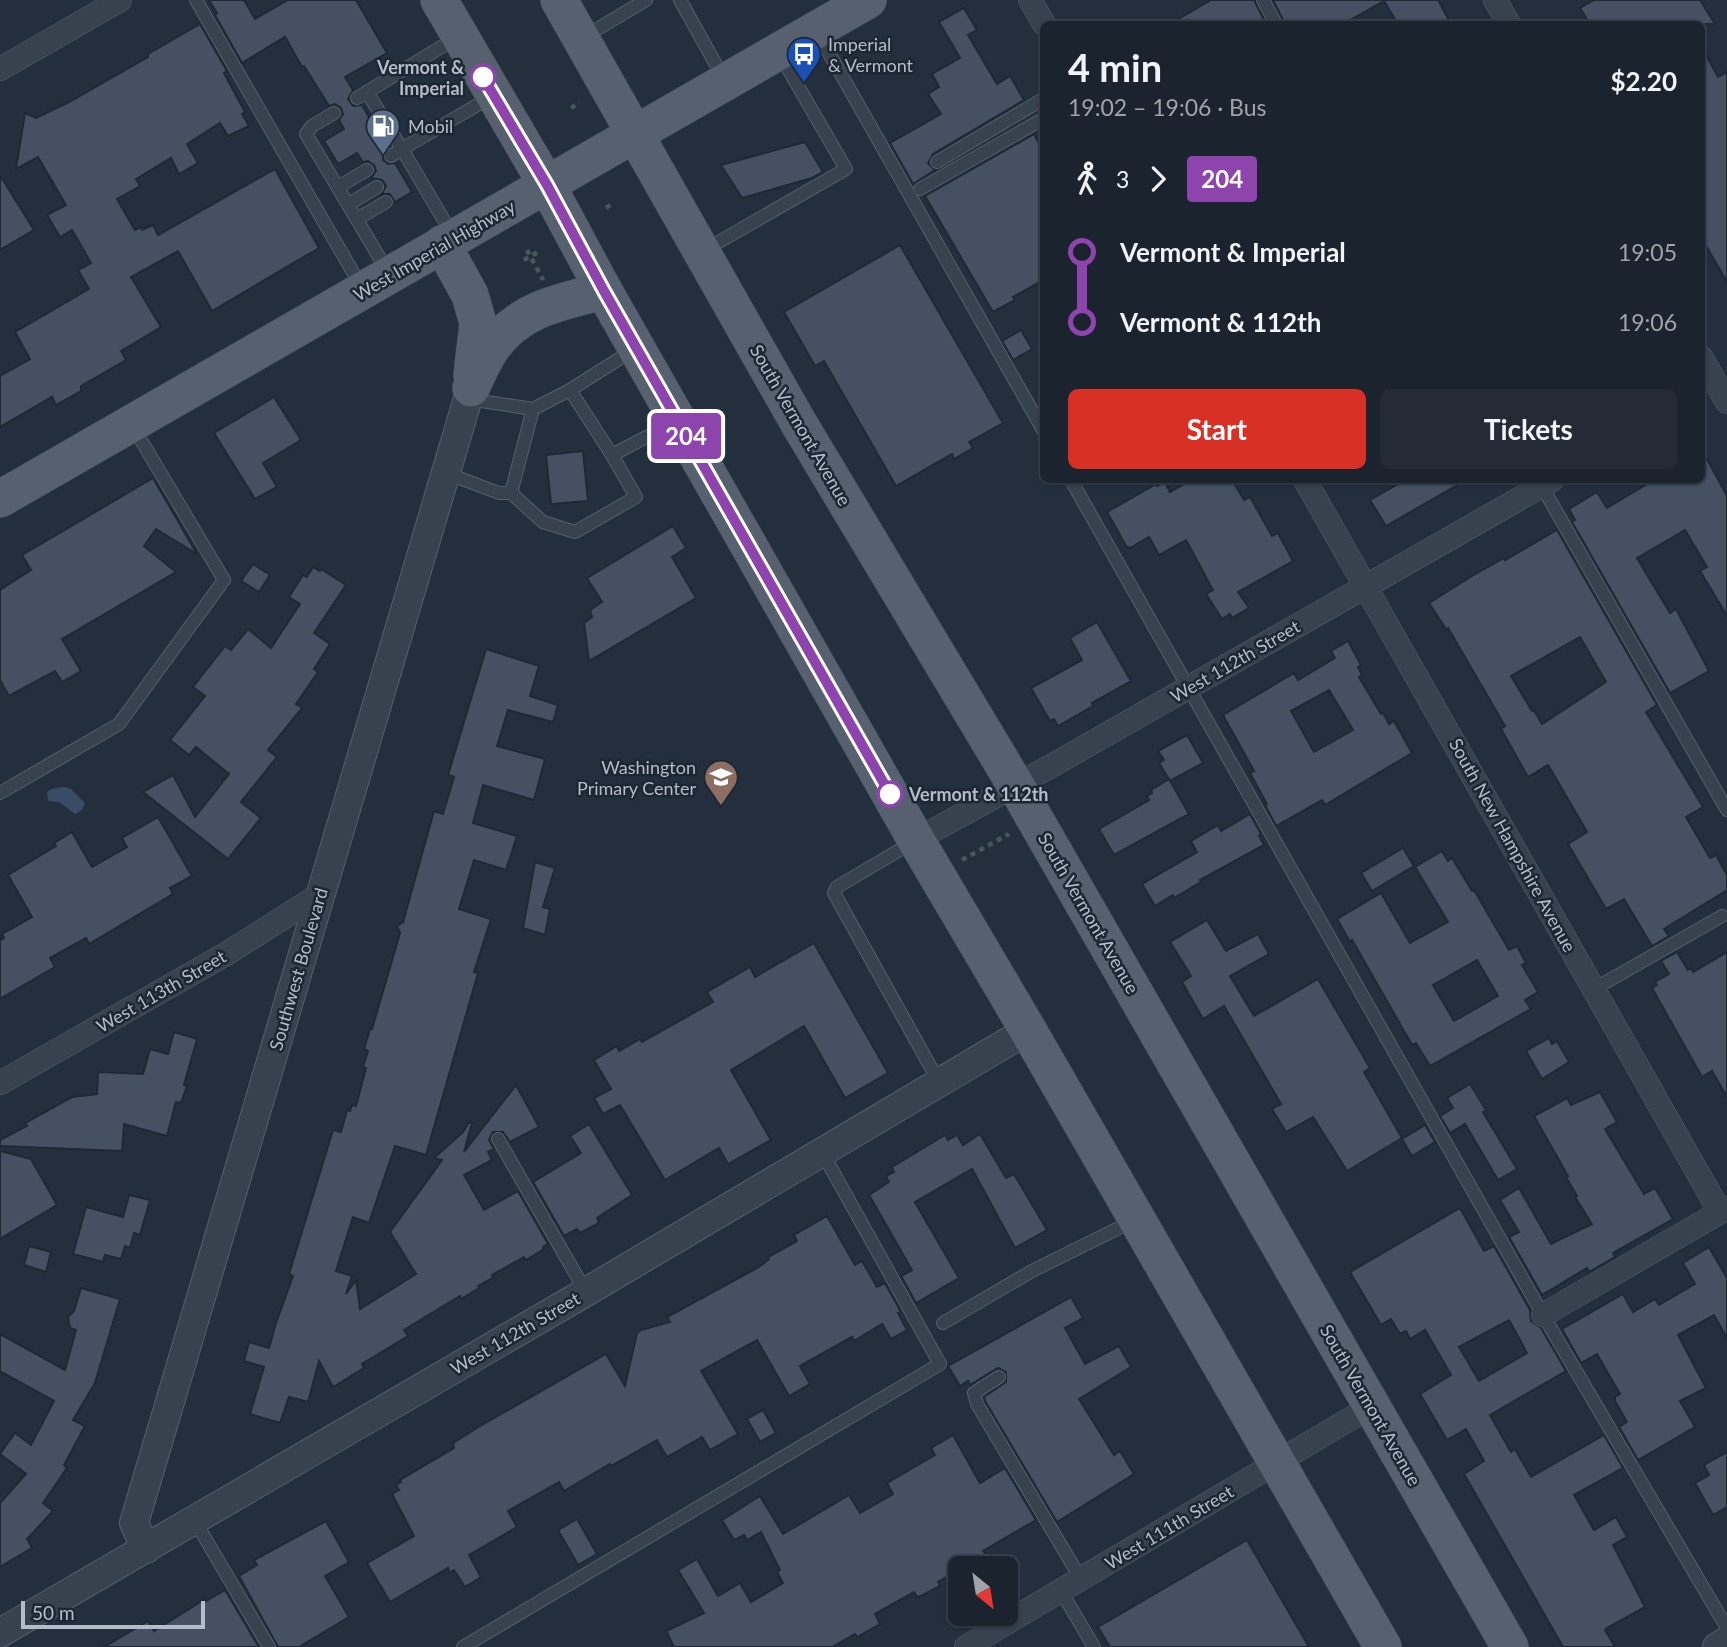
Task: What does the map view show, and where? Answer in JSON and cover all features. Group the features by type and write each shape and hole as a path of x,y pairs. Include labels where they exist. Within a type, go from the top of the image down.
{"main road":[{"path":"439,0 547,185 677,421 916,840 1383,1647"},
{"name":"South Vermont Avenue","path":"559,0 798,422 1016,786 1510,1647"},
{"name":"West Imperial Highway","path":"0,499 869,0"},
{"path":"448,241 470,295 478,323 469,393"},
{"path":"469,393 492,348 525,315 545,306 604,291"}],"street":[{"path":"0,69 120,0"},
{"path":"1030,0 1042,21"},
{"path":"1495,0 1507,21"},
{"path":"1705,365 1718,389"},
{"name":"Southwest Boulevard","path":"146,1549 134,1523 469,393"},
{"name":"South New Hampshire Avenue","path":"1306,483 1723,1210"},
{"name":"West 112th Street","path":"916,840 1189,688 1542,483"},
{"name":"West 113th Street","path":"0,1083 226,954 319,895"},
{"name":"West 112th Street","path":"0,1633 586,1292 1028,1030"},
{"path":"1543,1315 1723,1210"},
{"name":"West 111th Street","path":"966,1647 1372,1406"},
{"path":"1717,1647 1727,1641"}],"lane":[{"path":"196,0 377,282"},
{"path":"581,38 646,0"},
{"path":"680,0 726,82"},
{"path":"1263,0 1274,21"},
{"path":"816,31 1040,425"},
{"path":"448,241 362,95 460,36"},
{"path":"701,252 846,169 778,52"},
{"path":"396,152 494,95"},
{"path":"937,162 1040,101"},
{"path":"334,113 312,126 306,134 357,219 377,282"},
{"path":"920,189 1040,121"},
{"path":"338,187 367,170"},
{"path":"348,204 377,187"},
{"path":"357,219 386,202"},
{"path":"469,393 533,409 570,390 636,348"},
{"path":"445,473 499,493 511,493 543,522 575,533 636,497 570,390"},
{"path":"511,493 533,409"},
{"path":"612,456 677,421"},
{"path":"0,793 119,724 224,580 132,423"},
{"path":"1073,483 1543,1315 1727,1628"},
{"path":"1545,483 1727,810"},
{"path":"916,840 837,887 834,893 939,1083"},
{"path":"1594,989 1722,916"},
{"path":"498,1139 586,1292"},
{"path":"463,1647 940,1364 822,1152"},
{"path":"943,1323 1032,1271 1137,1219"},
{"path":"999,1377 974,1393 976,1404 1081,1579"},
{"path":"195,1521 269,1647"},
{"path":"1061,1591 1094,1647"}],"path":[{"path":"571,108 580,103"},
{"path":"606,208 612,204"},
{"path":"527,250 544,282"},
{"path":"524,260 538,252"},
{"path":"961,861 1016,830"}],"water":[{"path":"64,787 71,789 85,803 82,810 75,814 59,802 48,801 47,792"}],"building":[{"path":"209,0 244,0 255,19 288,0 356,0 387,53 345,77 353,90 348,99 353,106 362,105 387,148 383,153 383,160 388,164 395,163 412,192 395,202 390,194 382,194 386,186 382,180 371,178 376,171 374,165 368,161 363,162 357,153 338,164 324,141 344,129 339,120 343,114 341,108 335,104 329,106 285,37 242,63"},
{"path":"1211,0 1254,0 1264,21 1175,21"},
{"path":"1273,0 1438,0 1449,21 1396,21 1384,1 1348,21 1284,21"},
{"path":"1594,0 1700,0 1715,24 1705,24 1705,21 1588,21 1580,8"},
{"path":"964,8 977,30 968,35 997,84 1010,76 1024,100 933,154 928,163 935,170 913,184 890,143 941,114 928,94 939,87 932,74 960,58 939,22"},
{"path":"200,24 227,71 224,73 245,112 242,114 249,126 228,136 220,123 187,144 198,163 179,174 171,158 136,179 140,186 117,199 135,230 153,225 158,235 275,169 319,248 212,311 178,251 131,277 161,327 121,351 126,360 81,386 81,391 56,405 52,397 0,427 0,376 30,359 15,332 89,289 78,270 91,263 72,230 60,237 47,215 66,205 38,157 16,169 25,113 36,118 69,102"},
{"path":"1705,53 1718,77 1727,72 1727,282 1705,244"},
{"path":"1034,134 1040,145 1040,282 993,312 925,196"},
{"path":"805,142 823,172 812,178 742,198 721,165"},
{"path":"0,175 34,230 0,250"},
{"path":"900,245 1003,423 969,442 973,448 954,459 952,454 896,486 824,361 815,366 784,312"},
{"path":"1021,330 1032,349 1013,360 1002,341"},
{"path":"274,397 301,440 263,463 277,487 255,499 214,433"},
{"path":"583,451 588,501 551,504 546,455"},
{"path":"1705,455 1727,496 1727,616 1700,571 1707,567 1685,530 1637,558 1670,613 1676,609 1709,671 1670,693 1572,522 1575,520 1569,509 1597,492 1607,508 1649,483 1705,483"},
{"path":"153,478 197,554 156,529 144,546 176,572 62,639 81,671 62,682 55,671 9,696 0,680 0,590 31,570 22,555"},
{"path":"1166,483 1170,492 1186,483 1234,483 1244,500 1250,497 1272,536 1278,533 1293,561 1238,592 1249,608 1232,618 1230,614 1222,619 1206,594 1213,590 1186,540 1159,555 1149,537 1130,548 1126,546 1107,512 1156,484"},
{"path":"1400,483 1461,483 1386,526 1370,500"},
{"path":"673,526 686,548 672,557 696,598 589,661 584,623 592,617 590,610 602,602 587,578"},
{"path":"1557,530 1657,705 1646,712 1703,807 1686,817 1710,858 1716,855 1727,875 1727,890 1664,929 1669,936 1652,946 1624,899 1606,909 1568,844 1587,832 1548,765 1528,777 1501,729 1505,726 1448,628 1446,629 1429,603 1472,576 1504,558 1505,560","holes":["1580,637 1606,682 1542,724 1511,676"]},
{"path":"253,564 270,575 259,592 241,581"},
{"path":"313,567 346,585 314,633 330,644 314,669 318,672 296,704 302,708 268,750 277,757 241,802 261,818 228,859 143,792 173,775 195,817 229,774 196,747 189,755 170,740 205,696 193,687 225,646 231,650 248,629 271,648 300,604 289,597 303,575 307,577"},
{"path":"1097,622 1131,681 1058,726 1054,719 1050,721 1031,688 1082,660 1070,638"},
{"path":"1348,641 1361,665 1358,667 1362,675 1359,677 1381,714 1383,713 1389,724 1394,721 1412,753 1325,805 1322,800 1276,826 1250,773 1254,771 1223,715 1294,673 1298,680 1335,658 1331,651","holes":["1329,690 1353,730 1314,752 1291,711"]},
{"path":"486,649 539,666 530,696 558,705 553,722 508,710 497,746 545,759 534,800 483,785 473,823 517,836 506,870 474,860 459,909 491,919 474,972 478,973 426,1155 395,1146 369,1223 353,1217 336,1271 352,1276 346,1294 356,1280 360,1309 416,1274 390,1232 442,1160 434,1158 463,1132 469,1122 472,1123 464,1152 516,1085 539,1127 510,1142 503,1132 493,1132 489,1140 494,1149 488,1152 492,1160 464,1175 484,1210 518,1191 548,1244 526,1260 524,1257 492,1275 493,1278 461,1299 460,1296 404,1330 408,1336 362,1364 364,1368 333,1387 319,1361 308,1402 289,1397 280,1423 250,1414 264,1367 244,1361 249,1342 269,1348 293,1276 289,1274 333,1130 341,1132 347,1110 350,1111 352,1105 356,1106 366,1068 363,1067 368,1051 364,1049 400,933 397,926 403,922 434,811 443,814 454,777 448,775"},
{"path":"1187,735 1203,763 1170,781 1159,763 1164,760 1158,751"},
{"path":"1169,779 1189,814 1114,855 1099,829 1149,800 1147,796 1152,793 1151,790"},
{"path":"1250,814 1264,845 1200,880 1201,882 1174,898 1173,895 1155,906 1142,884 1197,852 1191,841 1218,825 1221,831"},
{"path":"158,817 192,876 170,888 173,894 89,944 86,938 50,958 55,967 0,999 0,940 4,938 2,934 32,917 8,875 56,846 54,843 72,832 92,867 127,847 122,838"},
{"path":"1403,848 1414,866 1372,891 1361,873"},
{"path":"1442,851 1448,861 1452,858 1509,950 1517,946 1526,963 1522,965 1538,992 1525,1000 1531,1009 1430,1066 1416,1043 1412,1045 1352,940 1350,942 1337,919 1381,893 1410,943 1448,922 1415,867","holes":["1477,960 1498,996 1454,1021 1433,985"]},
{"path":"535,862 555,868 543,907 550,909 545,935 523,928"},
{"path":"1207,920 1226,951 1258,934 1269,954 1230,976 1254,1016 1318,979 1370,1068 1364,1072 1402,1138 1347,1171 1313,1117 1286,1132 1272,1109 1281,1104 1224,1006 1203,1019 1182,982 1191,976 1170,942"},
{"path":"814,943 888,1073 845,1098 804,1026 731,1070 771,1140 728,1164 719,1148 665,1180 620,1105 603,1114 594,1098 611,1089 594,1060 617,1046 619,1051 640,1039 642,1042 713,1002 707,992 750,967 755,977"},
{"path":"1677,952 1688,970 1691,968 1693,972 1727,952 1727,1097 1712,1071 1702,1077 1652,988 1657,985 1655,982 1669,974 1661,961"},
{"path":"174,1032 197,1039 184,1085 187,1086 181,1103 176,1102 167,1136 124,1124 122,1151 0,1146 0,1140 72,1097 97,1094 98,1072 143,1074 150,1049 168,1054"},
{"path":"1549,1038 1552,1044 1557,1041 1569,1062 1542,1079 1526,1051"},
{"path":"1470,1084 1486,1110 1483,1112 1517,1169 1498,1180 1465,1124 1450,1133 1440,1116 1453,1108 1447,1098"},
{"path":"1600,1092 1617,1122 1605,1129 1644,1194 1655,1188 1673,1219 1613,1253 1615,1257 1589,1272 1587,1268 1542,1295 1509,1237 1519,1232 1500,1200 1519,1188 1551,1244 1592,1224 1575,1197 1577,1196 1566,1177 1568,1176 1534,1116 1567,1098 1571,1105"},
{"path":"589,1124 632,1195 597,1218 599,1223 580,1233 577,1229 564,1236 533,1182 581,1153 570,1136"},
{"path":"1425,1125 1435,1142 1412,1156 1402,1139"},
{"path":"980,1134 1006,1178 1014,1174 1047,1230 1015,1248 972,1169 915,1202 959,1278 916,1303 901,1276 912,1270 869,1195 889,1182 886,1176 894,1172 892,1167 945,1135 948,1140 957,1135 963,1145"},
{"path":"0,1151 31,1159 57,1205 0,1239"},
{"path":"129,1195 150,1200 140,1235 134,1233 130,1248 125,1246 121,1259 105,1255 103,1262 73,1254 86,1207 123,1217"},
{"path":"1460,1208 1484,1251 1494,1246 1530,1310 1531,1321 1541,1328 1566,1371 1490,1415 1511,1452 1515,1449 1531,1477 1604,1435 1623,1468 1574,1495 1594,1530 1616,1517 1627,1537 1613,1545 1645,1607 1605,1630 1615,1647 1563,1647 1464,1474 1484,1461 1466,1429 1447,1440 1420,1394 1451,1375 1425,1330 1410,1339 1406,1331 1400,1334 1391,1319 1381,1325 1350,1272","holes":["1509,1320 1527,1353 1479,1381 1459,1347"]},
{"path":"827,1216 855,1265 862,1261 877,1287 885,1283 901,1312 898,1313 907,1330 891,1339 882,1324 854,1341 852,1337 800,1366 810,1384 789,1396 757,1340 701,1371 738,1434 710,1450 702,1437 667,1457 657,1440 564,1491 559,1482 508,1511 517,1527 469,1555 481,1577 465,1587 454,1570 450,1573 448,1568 390,1602 367,1563 414,1536 392,1494 399,1490 396,1485 400,1480 454,1448 453,1443 480,1426 606,1354 625,1386 637,1333 670,1322 667,1317 759,1267 768,1257 797,1241 794,1235"},
{"path":"29,1246 51,1252 46,1272 24,1265"},
{"path":"1709,1247 1727,1278 1727,1338 1714,1315 1678,1335 1706,1388 1680,1401 1695,1427 1638,1460 1619,1427 1627,1422 1615,1401 1615,1397 1620,1394 1597,1354 1581,1363 1562,1329 1623,1294 1633,1312 1655,1299 1659,1305 1695,1284 1683,1263"},
{"path":"81,1288 120,1299 95,1383 73,1420 85,1426 64,1465 67,1468 43,1503 53,1511 27,1539 32,1548 0,1567 0,1503 26,1474 0,1454 15,1433 31,1445 54,1401 0,1371 0,1334 65,1370 76,1330 70,1328 68,1317 74,1311"},
{"path":"1071,1297 1083,1318 1065,1328 1085,1364 1119,1346 1131,1367 1079,1399 1114,1455 1120,1451 1134,1474 1057,1522 985,1401 984,1397 1006,1382 1006,1372 998,1368 970,1385 968,1381 960,1386 948,1366"},
{"path":"763,1410 776,1433 760,1442 747,1419"},
{"path":"953,1435 980,1483 1005,1468 1036,1520 983,1551 986,1554 983,1556 948,1556 948,1576 938,1582 940,1586 917,1597 914,1592 875,1614 880,1624 832,1647 674,1647 666,1631 704,1613 678,1570 697,1559 718,1596 740,1583 751,1602 783,1583 777,1572 780,1570 761,1532 747,1540 744,1535 734,1540 722,1520 760,1496 783,1534 849,1495 860,1513 893,1494 887,1483 935,1455 931,1448"},
{"path":"1727,1452 1727,1507 1713,1515 1695,1483 1709,1475 1704,1465"},
{"path":"577,1519 597,1554 578,1565 558,1530"},
{"path":"326,1521 349,1562 325,1576 349,1617 299,1647 278,1647 239,1576 257,1565 254,1560"},
{"path":"1247,1540 1309,1647 1110,1647 1098,1627"},
{"path":"225,1590 259,1647 104,1647 148,1621 154,1631 205,1599 206,1601"}],"bus line":[{"name":"204","path":"483,77 547,185 604,291 890,794"}],"place":[{"name":"Vermont & Imperial","path":"483,77"},
{"name":"Imperial & Vermont","path":"804,84"},
{"name":"Mobil","path":"383,156"},
{"name":"Vermont & 112th","path":"890,794"},
{"name":"Washington Primary Center","path":"721,807"}]}
